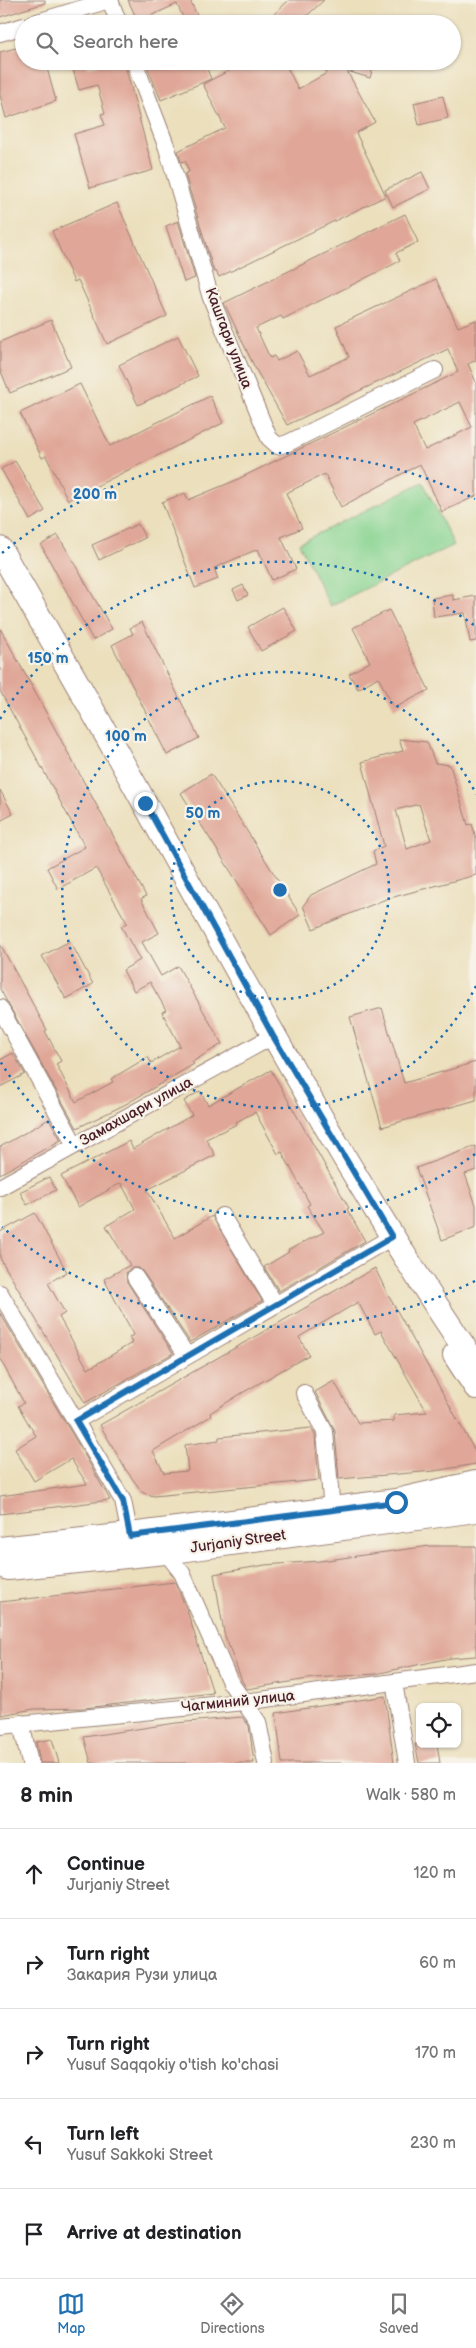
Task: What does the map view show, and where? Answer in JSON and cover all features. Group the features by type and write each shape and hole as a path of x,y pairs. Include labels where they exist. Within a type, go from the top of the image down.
{"main road":[{"path":"0,549 145,803 273,1036 392,1237 476,1365"},
{"path":"392,1237 422,1306 476,1387"},
{"name":"Jurjaniy Street","path":"0,1550 130,1536 396,1502 476,1484"},
{"name":"Jurjaniy Street","path":"0,1568 165,1552 475,1510"}],"street":[{"path":"60,15 109,0 115,15"},
{"path":"0,33 15,29"},
{"name":"Кашгари улица","path":"137,70 167,148 211,298 269,438 278,446 288,443 435,370"},
{"path":"0,1008 75,1145"},
{"name":"Замахшари улица","path":"0,1187 273,1036"},
{"path":"222,1216 275,1304"},
{"path":"76,1421 392,1237"},
{"path":"135,1277 187,1356"},
{"path":"0,1293 123,1501 130,1536"},
{"path":"304,1393 325,1432 332,1510"},
{"path":"165,1552 182,1573 230,1682 258,1722 266,1763"},
{"name":"Чагминий улица","path":"0,1726 244,1702 476,1671"},
{"path":"394,1682 407,1763"},
{"path":"21,1723 30,1763"}],"green space":[{"path":"423,482 454,545 330,606 299,543"}],"building":[{"path":"0,0 45,0 45,3 0,17"},
{"path":"128,0 190,0 197,15 182,15 177,4 152,15 135,15"},
{"path":"289,0 324,0 308,15 273,15"},
{"path":"15,48 15,70 47,70 56,101 6,118 0,95 0,52"},
{"path":"73,70 126,70 153,170 90,188 74,134 105,125 101,114 105,113 97,85 79,90"},
{"path":"149,70 208,70 211,79 161,100"},
{"path":"230,70 288,70 298,89 327,73 324,70 372,70 370,78 347,71 375,122 356,133 386,196 219,277 216,271 214,272 185,174 189,172 185,161 181,162 178,151 225,128 203,84"},
{"path":"443,96 448,118 419,125 414,103"},
{"path":"422,172 430,189 393,207 385,190"},
{"path":"117,203 167,316 107,344 78,280 74,282 52,231"},
{"path":"405,214 418,242 396,253 400,261 283,319 281,316 256,328 270,358 274,356 277,361 297,351 310,375 349,357 336,326 436,279 458,327 476,320 476,360 468,364 476,382 476,496 442,512 420,464 341,507 325,474 286,493 302,528 281,537 296,569 272,580 258,549 214,568 218,579 195,588 162,502 185,493 188,500 234,481 458,372 448,349 287,425 254,366 224,303","holes":["460,402 472,427 425,450 413,425"]},
{"path":"178,221 195,278 184,282 166,226"},
{"path":"51,320 71,367 10,393 0,369 0,342"},
{"path":"178,336 198,376 138,405 119,365"},
{"path":"80,384 110,446 210,396 223,423 68,500 46,456 42,458 20,413"},
{"path":"15,461 45,511 30,520 1,469"},
{"path":"138,524 145,538 99,560 92,545"},
{"path":"58,535 112,629 93,640 41,545"},
{"path":"243,585 248,595 238,600 233,590"},
{"path":"453,595 453,600 476,596 476,641 470,642 465,613 434,617 432,598"},
{"path":"283,607 297,631 261,651 248,627"},
{"path":"389,610 429,690 394,708 378,677 358,689 349,674 370,662 353,628"},
{"path":"142,622 199,738 167,755 112,645 133,634 130,628"},
{"path":"0,628 146,896 141,899 159,933 142,942 161,976 178,966 222,1044 192,1062 194,1064 126,1104 77,1128 0,989 0,944 47,1030 45,1031 61,1061 56,1064 76,1102 113,1082 111,1079 148,1057 151,1063 180,1046 162,1012 166,1010 150,982 134,991 123,970 140,960 121,926 127,923 96,868 58,889 47,868 85,847 0,691"},
{"path":"399,739 427,742 435,763 450,765 468,825 472,824 476,838 476,875 386,899 313,929 303,906 311,895 376,864 373,851 384,846 362,762 403,751","holes":["419,804 431,840 407,849 396,810"]},
{"path":"211,774 300,915 271,935 181,793"},
{"path":"0,790 13,814 0,821"},
{"path":"70,941 93,984 66,999 42,956"},
{"path":"382,1008 404,1083 476,1062 476,1100 382,1127 350,1017"},
{"path":"13,1053 25,1074 0,1087 0,1060"},
{"path":"271,1070 349,1208 347,1209 365,1241 279,1291 264,1267 289,1252 288,1250 324,1232 307,1206 310,1204 282,1152 278,1154 255,1112 236,1122 237,1124 206,1139 215,1155 147,1190 175,1238 212,1216 262,1301 190,1342 143,1272 139,1268 130,1268 126,1273 127,1282 173,1353 85,1403 0,1258 0,1232 35,1213 67,1272 48,1283 65,1313 59,1317 88,1369 132,1343 129,1337 134,1335 104,1279 130,1265 106,1226 135,1209 121,1183 78,1207 61,1176 129,1141 133,1149 192,1115 184,1101 200,1091 208,1105"},
{"path":"49,1119 61,1140 0,1174 0,1147"},
{"path":"476,1146 476,1170 465,1174 476,1205 476,1227 442,1240 416,1168"},
{"path":"49,1177 56,1190 27,1205 20,1192"},
{"path":"375,1268 476,1453 476,1464 434,1471 339,1479 335,1431 315,1392 334,1381 358,1423 394,1421 394,1415 427,1412 381,1331 375,1334 358,1302 299,1337 309,1355 242,1393 210,1413 211,1416 153,1451 164,1473 188,1471 185,1445 219,1440 219,1437 311,1428 315,1435 319,1480 154,1496 143,1493 126,1470 100,1425"},
{"path":"0,1313 110,1500 0,1514 0,1496 87,1484 71,1459 34,1481 15,1449 36,1436 18,1406 24,1403 0,1359"},
{"path":"430,1546 476,1546 476,1656 450,1658 375,1674 314,1678 247,1689 242,1681 224,1633 214,1574 265,1565 320,1561"},
{"path":"175,1582 187,1610 213,1693 84,1708 34,1709 1,1715 0,1602"},
{"path":"385,1696 394,1763 282,1763 276,1713"},
{"path":"242,1717 249,1726 254,1763 91,1763 84,1737 176,1723"},
{"path":"52,1739 59,1763 40,1763 36,1742"},
{"path":"415,1744 416,1748 438,1748 440,1763 419,1763"}],"route":[{"path":"145,803 273,1036 392,1237 76,1421 123,1501 130,1536 396,1502"}]}
